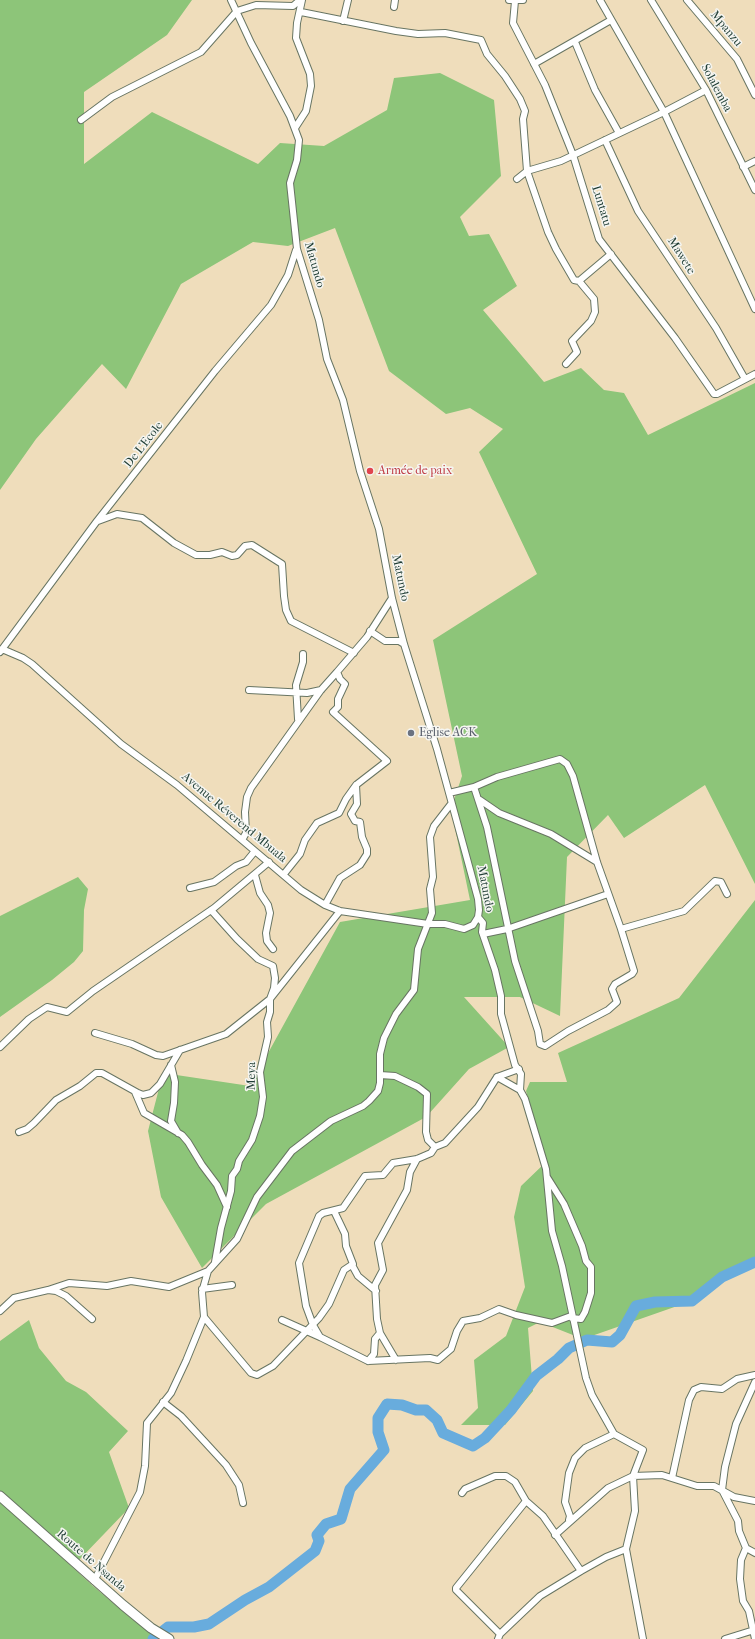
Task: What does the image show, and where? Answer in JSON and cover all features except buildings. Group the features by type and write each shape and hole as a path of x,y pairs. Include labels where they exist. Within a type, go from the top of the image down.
{"street":[{"name":"Matundo","path":"231,0 251,43 295,128 299,140 298,152 290,183 293,225 297,249 319,320 327,359 343,400 360,471 379,529 392,598 404,644 437,749 478,899 478,917 482,923 483,933 495,970 501,996 502,1014 515,1065 521,1074 520,1090"},
{"path":"80,120 112,97 201,52 237,11 256,5 293,6 301,0"},
{"path":"295,128 306,111 311,86 310,74 296,38 297,23 301,12 301,0"},
{"path":"343,21 348,0"},
{"path":"512,0 523,0"},
{"name":"Luntatu","path":"512,0 513,23 545,85 573,155 599,239 675,338 715,394 745,380"},
{"path":"600,0 664,112 755,308"},
{"name":"Solalemba","path":"651,0 706,90 755,190"},
{"name":"Mpanzu","path":"687,0 737,59 755,95"},
{"path":"301,12 396,32 418,34 445,33 481,40 488,54 520,99 525,111 523,119 527,171 556,249 574,280 579,280 594,299 595,312 591,321 572,341 577,352 566,364"},
{"path":"534,64 575,42 611,20"},
{"path":"575,42 595,90 619,133"},
{"path":"517,179 527,171 573,155 664,112 706,90"},
{"name":"Mawete","path":"605,140 638,211 716,328 745,380"},
{"path":"744,167 755,161"},
{"name":"De L'Ecole","path":"1,650 97,521 215,371 236,349 271,304 288,275 297,249"},
{"path":"579,280 611,254"},
{"path":"745,380 755,374"},
{"path":"97,521 117,514 142,518 174,543 196,554 210,555 222,552 232,556 237,555 246,546 252,545 282,564 286,610 291,621 354,653"},
{"path":"242,840 246,833 246,797 298,721 321,690 354,653 370,632 392,598"},
{"path":"370,632 385,641 399,641 404,644"},
{"name":"Avenue Réverend Mbuala","path":"1,650 23,658 32,664 121,744 177,785 304,892 325,905 340,912 469,928 483,933"},
{"path":"298,721 300,714 296,685 303,662 303,654"},
{"path":"284,874 300,854 303,844 316,825 319,822 340,813 346,799 356,785 387,760 333,712 338,707 338,699 345,684 340,679 337,672"},
{"path":"249,690 307,693 321,690"},
{"path":"449,793 474,787 497,777 560,760 567,764 573,776 597,862 634,971 632,974 616,984 612,989 617,1002 608,1010 568,1030 545,1046 540,1044 538,1030 515,961 507,929 493,854 479,799 474,787"},
{"path":"325,905 340,878 360,865 366,854 367,850 362,837 360,822 355,821 351,814 357,804 356,785"},
{"path":"479,799 486,806 499,813 551,834 597,862"},
{"path":"94,1580 140,1492 145,1466 147,1423 172,1393 204,1317 202,1289 208,1271 237,1239 257,1197 285,1158 323,1126 370,1101 378,1091 380,1054 384,1038 396,1014 414,990 418,949 428,924 432,908 430,889 433,877 430,836 434,826 451,804"},
{"path":"190,888 214,882 236,866 246,862 255,851"},
{"path":"0,1047 30,1019 47,1007 67,1012 93,991 211,910 269,862"},
{"path":"255,875 260,893 268,905 270,913 266,933 267,941 273,949"},
{"path":"621,929 684,911 717,880 722,883 727,894"},
{"path":"483,933 507,929 608,894"},
{"name":"Meya","path":"211,910 216,918 258,959 273,966 274,988 270,999 270,1012 266,1026 268,1037 260,1072 263,1097 260,1116 252,1140 239,1161 238,1169 232,1176 215,1263"},
{"path":"95,1033 132,1044 156,1055 168,1054 226,1034 270,999 340,912"},
{"path":"469,928 478,917"},
{"path":"19,1132 34,1123 56,1100 80,1086 96,1073 102,1073 143,1095 155,1091 181,1049"},
{"path":"171,1065 174,1073 175,1096 171,1121 178,1133"},
{"path":"320,1337 313,1325 306,1306 299,1269 300,1257 315,1228 317,1218 323,1213 343,1208 365,1176 384,1174 394,1163 417,1160 431,1153 436,1147 445,1143 478,1107 497,1077 519,1069"},
{"path":"380,1075 395,1076 418,1087 427,1094 426,1132 428,1140 436,1147"},
{"path":"497,1077 520,1090 525,1099 546,1177 552,1231 562,1266 571,1317 590,1390 614,1434 643,1450 633,1476 635,1511 626,1549 643,1639"},
{"path":"135,1092 144,1113 178,1133 188,1142 202,1166 212,1178 227,1207"},
{"path":"396,1360 380,1333 377,1320 375,1285 383,1270 378,1247 379,1238 407,1190 410,1172 417,1160"},
{"path":"282,1320 368,1361 430,1358 438,1360 451,1349 457,1331 463,1321 480,1318 499,1309 516,1315 552,1323 571,1317 581,1319 585,1312 591,1293 591,1267 586,1261 582,1246 567,1211 555,1188 546,1177"},
{"path":"334,1211 345,1234 346,1246 350,1254 352,1265 358,1276 376,1291"},
{"path":"204,1317 251,1373 257,1375 272,1366 289,1351 313,1325 329,1304 344,1270 352,1265"},
{"path":"0,1310 14,1298 48,1290 69,1283 107,1286 131,1281 169,1287 208,1271"},
{"path":"202,1289 232,1285"},
{"path":"48,1290 56,1291 66,1296 92,1319"},
{"path":"368,1361 374,1354 375,1339 380,1333"},
{"path":"672,1478 689,1400 694,1390 701,1387 722,1389 737,1379 755,1374"},
{"path":"755,1382 736,1424 725,1467 722,1490 738,1521 739,1531 746,1548 755,1553"},
{"path":"163,1402 177,1412 226,1465 239,1484 244,1503"},
{"path":"570,1520 565,1502 569,1473 575,1458 585,1448 614,1434"},
{"path":"555,1535 570,1520 608,1488 633,1476 662,1475 696,1486 714,1486 734,1496 753,1499"},
{"path":"462,1493 468,1487 495,1476 506,1476 515,1482 526,1501 542,1516 581,1571"},
{"name":"Route de Nsanda","path":"0,1496 94,1580 151,1628 169,1639"},
{"path":"526,1501 456,1588 456,1590 499,1636 540,1596 606,1557 626,1549"},
{"path":"746,1548 741,1560 740,1579 743,1601 754,1622 755,1639"},
{"path":"725,1639 754,1630"}],"green space":[{"path":"0,0 192,0 167,35 84,92 84,164 152,112 258,164 280,143 324,146 387,110 394,78 440,73 494,100 501,176 460,217 469,236 489,234 517,286 483,310 544,382 581,368 604,390 624,393 648,435 755,383 755,884 705,785 624,838 608,815 567,857 560,1016 520,997 464,997 509,1047 469,1069 426,1117 266,1204 202,1268 161,1197 148,1131 163,1073 250,1086 340,922 470,900 451,809 462,776 433,640 537,574 479,452 503,429 470,408 446,414 389,371 335,228 288,246 253,242 181,284 126,389 102,364 36,439 0,490"},
{"path":"78,877 88,889 84,910 83,951 74,962 52,980 0,1017 0,916"},
{"path":"755,900 755,1259 703,1297 583,1339 540,1322 528,1328 533,1391 505,1425 461,1425 478,1408 474,1360 506,1336 525,1287 514,1217 521,1186 546,1162 526,1091 530,1082 567,1082 558,1053 679,998"},
{"path":"29,1320 39,1348 66,1381 86,1392 128,1431 109,1452 129,1508 79,1560 0,1491 0,1341"},
{"path":"0,1501 93,1586 133,1620 163,1639 0,1639"}],"waterway":[{"path":"153,1639 168,1627 194,1627 209,1624 245,1600 269,1587 315,1551 319,1541 317,1535 326,1524 341,1519 350,1489 384,1450 378,1432 378,1418 387,1404 402,1405 416,1410 426,1410 437,1420 443,1433 473,1446 485,1438 511,1410 536,1376 558,1359 569,1348 587,1340 612,1342 620,1335 636,1306 655,1302 692,1301 722,1277 755,1262"}],"place":[{"name":"Armée de paix","path":"370,471"},
{"name":"Eglise ACK","path":"411,733"}]}
